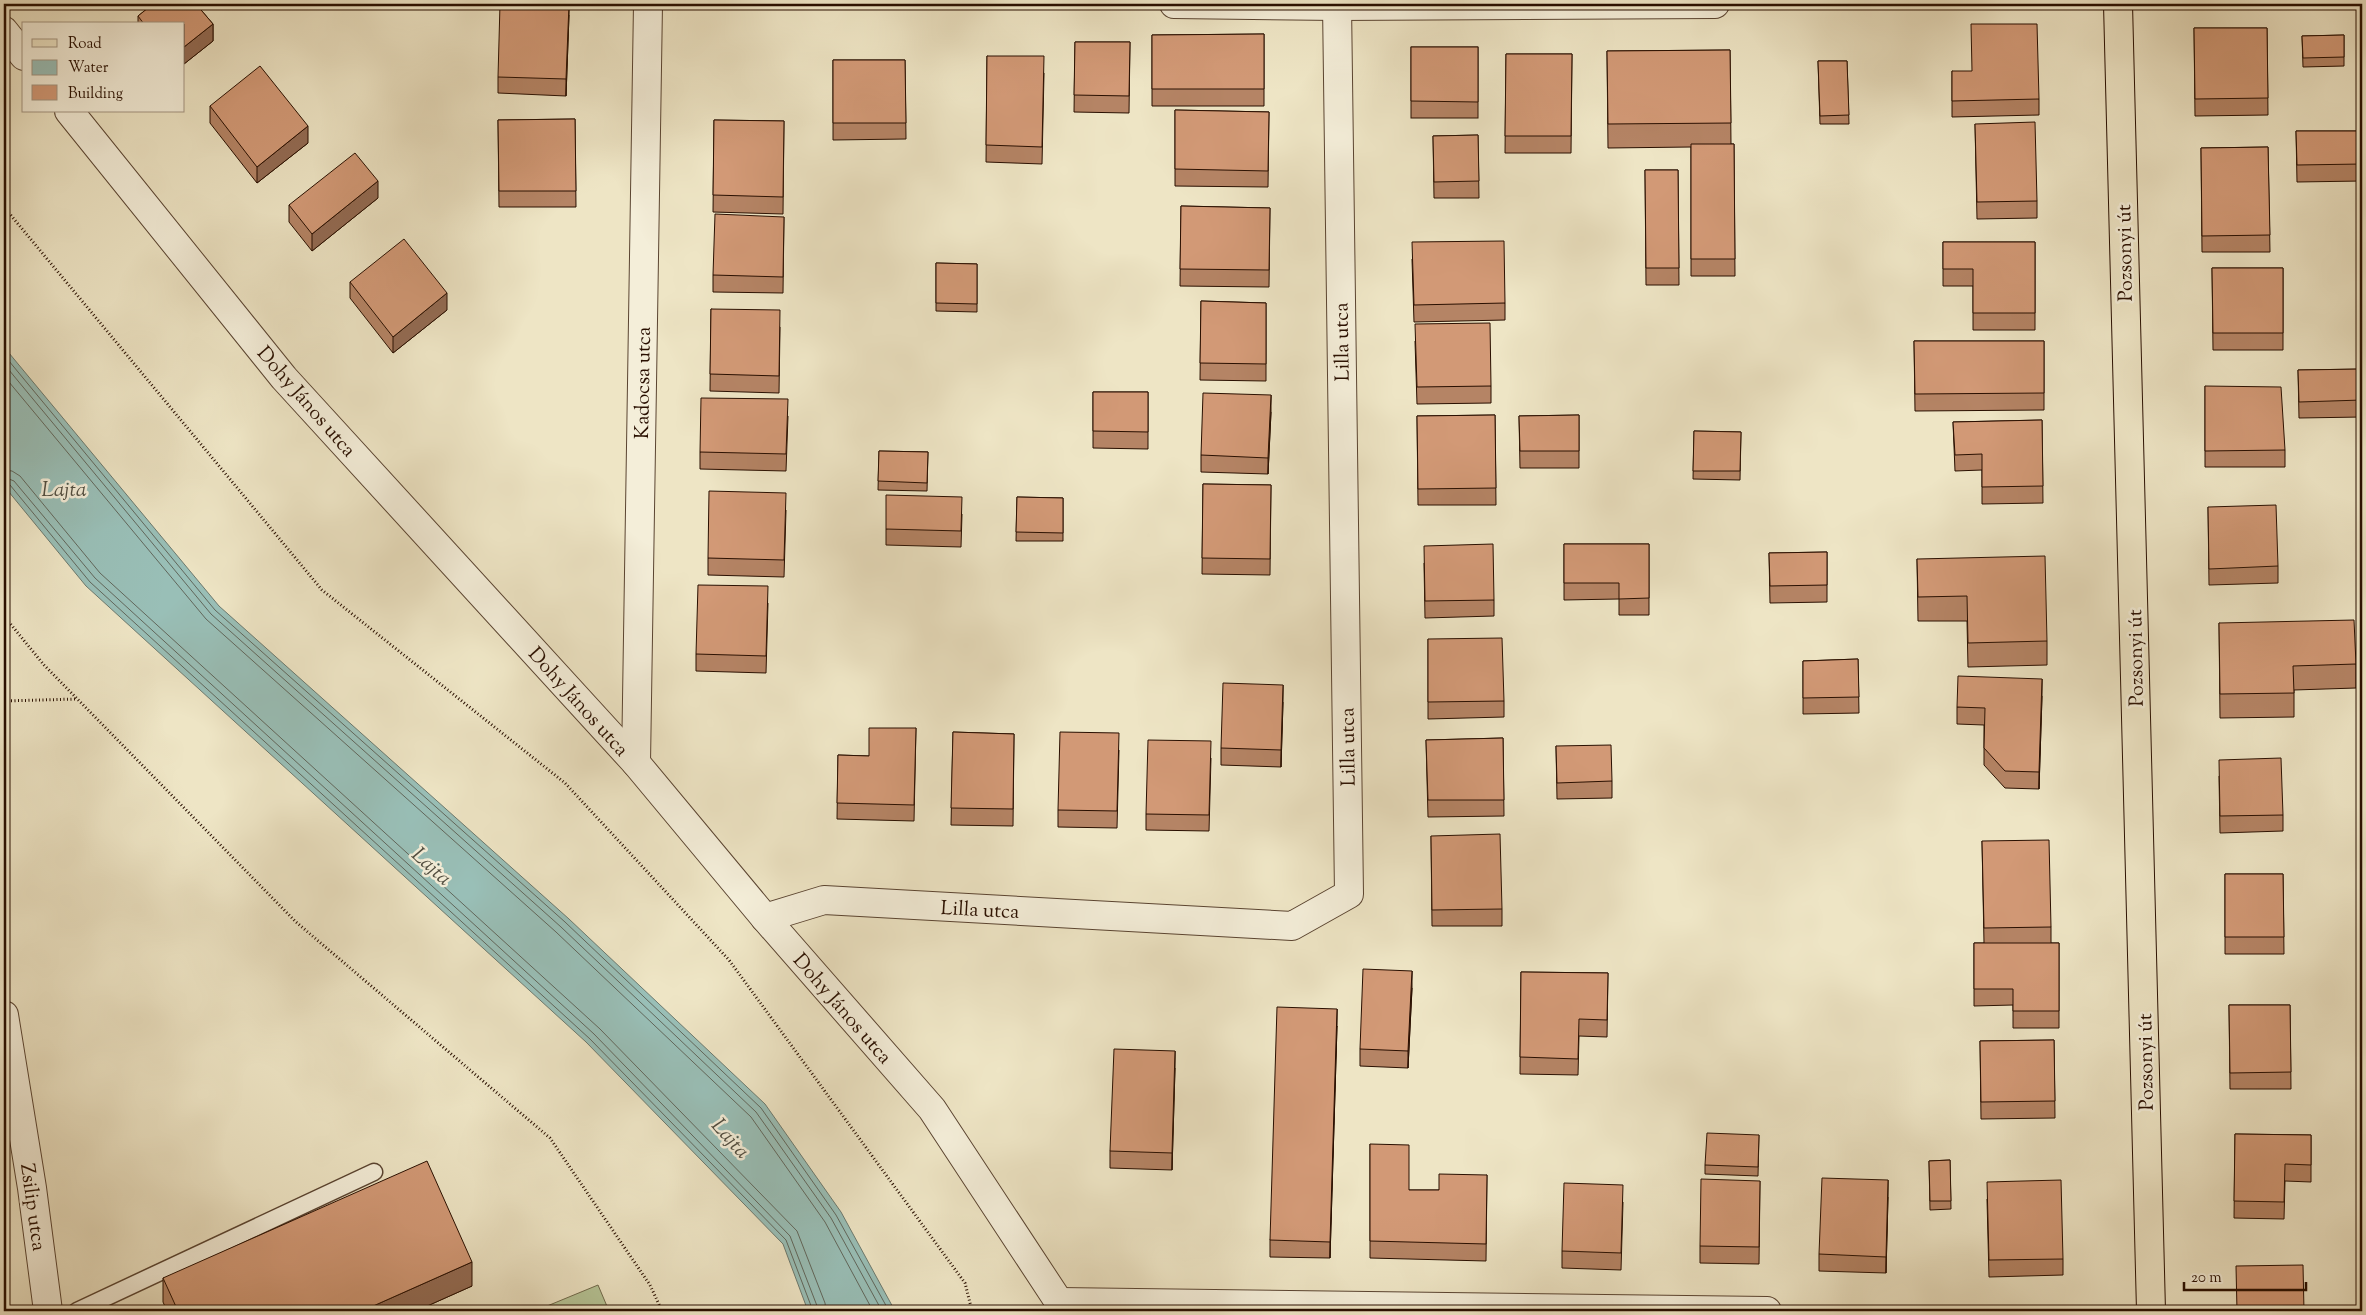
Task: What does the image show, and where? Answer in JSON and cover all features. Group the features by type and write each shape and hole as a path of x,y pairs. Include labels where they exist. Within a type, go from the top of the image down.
{"main road":[{"name":"Pozsonyi út","path":"2118,4 2151,1311"}],"street":[{"name":"Kadocsa utca","path":"636,763 648,4"},
{"path":"1174,4 1715,4"},
{"name":"Lilla utca","path":"765,918 824,900 1292,926 1349,894 1337,5"},
{"path":"4,31 22,54"},
{"name":"Dohy János utca","path":"70,112 284,378 636,763 765,918 932,1109 1060,1307"},
{"name":"Zsilip utca","path":"4,1015 32,1188 48,1311"},
{"path":"1060,1307 1767,1311"}],"lane":[{"path":"77,1311 374,1172"}],"path":[{"path":"4,207 322,590 565,783 729,960 965,1283 972,1311"},
{"path":"4,616 44,664 77,699 296,922 550,1138 650,1285 662,1311"},
{"path":"4,640 10,623"},
{"path":"4,700 77,699"}],"green space":[{"path":"598,1285 609,1311 535,1311"}],"water":[{"name":"Lajta","path":"4,347 219,606 569,919 765,1104 841,1212 895,1311 808,1311 783,1244 586,1042 86,586 4,486"}],"building":[{"path":"153,4 196,4 213,24 185,46 185,22 142,22 138,16"},
{"path":"500,4 569,4 566,79 498,77"},
{"path":"1971,24 2037,24 2039,99 1952,101 1952,71 1972,71"},
{"path":"2194,28 2267,28 2268,98 2195,99"},
{"path":"1264,34 1264,89 1152,89 1152,35"},
{"path":"2344,35 2344,57 2303,58 2302,36"},
{"path":"1075,42 1130,42 1129,96 1074,95"},
{"path":"1411,47 1478,47 1478,102 1411,101"},
{"path":"1730,50 1731,123 1608,124 1607,51"},
{"path":"1506,54 1572,54 1571,136 1505,136"},
{"path":"987,56 1044,56 1042,147 986,145"},
{"path":"833,60 905,60 906,123 833,123"},
{"path":"1818,61 1847,61 1849,115 1820,116"},
{"path":"260,66 308,126 257,167 210,106"},
{"path":"1175,110 1269,112 1268,171 1175,169"},
{"path":"575,119 576,191 499,191 498,120"},
{"path":"714,120 784,121 783,197 713,195"},
{"path":"2035,122 2037,201 1977,202 1975,124"},
{"path":"2296,131 2362,131 2362,164 2297,165"},
{"path":"1478,135 1479,181 1434,182 1433,136"},
{"path":"1691,144 1734,144 1735,259 1691,259"},
{"path":"2268,147 2270,235 2202,236 2201,148"},
{"path":"355,153 378,181 312,234 289,205"},
{"path":"1645,170 1678,170 1679,268 1646,268"},
{"path":"1181,206 1270,208 1269,270 1180,269"},
{"path":"715,214 784,217 783,277 713,275"},
{"path":"404,239 447,293 393,337 350,282"},
{"path":"1504,241 1505,303 1414,305 1412,242"},
{"path":"1943,242 2035,242 2035,313 1973,313 1973,269 1943,269"},
{"path":"936,263 977,264 977,304 936,303"},
{"path":"2212,268 2283,268 2283,333 2213,333"},
{"path":"1201,301 1266,303 1266,364 1200,363"},
{"path":"711,309 780,310 779,376 710,374"},
{"path":"1490,323 1491,386 1417,387 1415,324"},
{"path":"1914,341 2044,341 2044,393 1915,394"},
{"path":"2362,369 2362,400 2299,402 2298,370"},
{"path":"2205,386 2281,387 2285,450 2205,451"},
{"path":"1093,392 1148,392 1148,432 1093,431"},
{"path":"1203,393 1271,395 1268,458 1201,455"},
{"path":"701,398 788,399 786,454 700,452"},
{"path":"1495,415 1496,488 1418,489 1417,416"},
{"path":"1579,415 1579,451 1520,451 1519,416"},
{"path":"2042,420 2043,486 1982,487 1982,454 1955,455 1953,422"},
{"path":"1694,431 1741,432 1740,471 1693,471"},
{"path":"879,451 928,452 927,483 878,481"},
{"path":"1203,484 1271,485 1270,559 1202,558"},
{"path":"709,491 786,493 784,560 708,558"},
{"path":"886,495 962,497 961,531 886,529"},
{"path":"1017,497 1063,498 1063,533 1016,532"},
{"path":"2276,505 2278,566 2209,569 2208,507"},
{"path":"1493,544 1494,600 1425,601 1424,546"},
{"path":"1564,544 1649,544 1649,598 1619,599 1619,583 1564,583"},
{"path":"1827,552 1827,585 1770,586 1769,553"},
{"path":"2045,556 2047,641 1968,643 1967,596 1918,597 1917,559"},
{"path":"698,585 768,586 766,656 696,654"},
{"path":"2354,620 2356,664 2293,666 2294,693 2220,694 2219,623"},
{"path":"1502,638 1504,701 1428,702 1428,639"},
{"path":"1858,659 1859,697 1803,698 1803,661"},
{"path":"1958,676 2042,679 2039,772 2005,771 1984,748 1985,708 1957,707"},
{"path":"1223,683 1283,685 1281,750 1221,748"},
{"path":"869,728 916,728 914,805 837,803 838,755 869,756"},
{"path":"953,732 1014,734 1013,809 951,808"},
{"path":"1060,732 1119,733 1117,811 1058,810"},
{"path":"1503,738 1504,800 1428,800 1426,740"},
{"path":"1148,740 1211,741 1209,815 1146,814"},
{"path":"1611,745 1612,781 1557,783 1556,746"},
{"path":"2281,758 2283,815 2220,816 2219,760"},
{"path":"1500,834 1502,909 1432,910 1431,836"},
{"path":"2049,840 2051,927 1984,928 1982,841"},
{"path":"2225,874 2283,874 2284,937 2225,937"},
{"path":"1974,943 2059,943 2059,1011 2013,1011 2013,989 1974,989"},
{"path":"1363,969 1412,971 1408,1051 1360,1049"},
{"path":"1521,972 1608,973 1607,1020 1579,1019 1578,1059 1520,1057"},
{"path":"2229,1005 2290,1005 2291,1072 2230,1073"},
{"path":"1277,1007 1337,1009 1330,1242 1270,1240"},
{"path":"2054,1040 2055,1101 1981,1102 1980,1041"},
{"path":"1114,1049 1175,1051 1172,1153 1110,1151"},
{"path":"1707,1133 1759,1135 1758,1167 1705,1165"},
{"path":"2235,1134 2311,1135 2311,1165 2285,1164 2284,1202 2234,1201"},
{"path":"1370,1144 1409,1145 1409,1190 1439,1190 1439,1174 1487,1175 1486,1244 1370,1241"},
{"path":"1950,1160 1951,1201 1930,1201 1929,1161"},
{"path":"427,1161 472,1262 362,1311 178,1311 163,1278"},
{"path":"1822,1178 1888,1180 1886,1257 1819,1254"},
{"path":"1701,1179 1760,1181 1759,1247 1700,1246"},
{"path":"2061,1180 2063,1259 1989,1260 1987,1182"},
{"path":"1564,1183 1623,1185 1621,1253 1562,1251"},
{"path":"2303,1265 2304,1311 2237,1311 2236,1266"}]}
